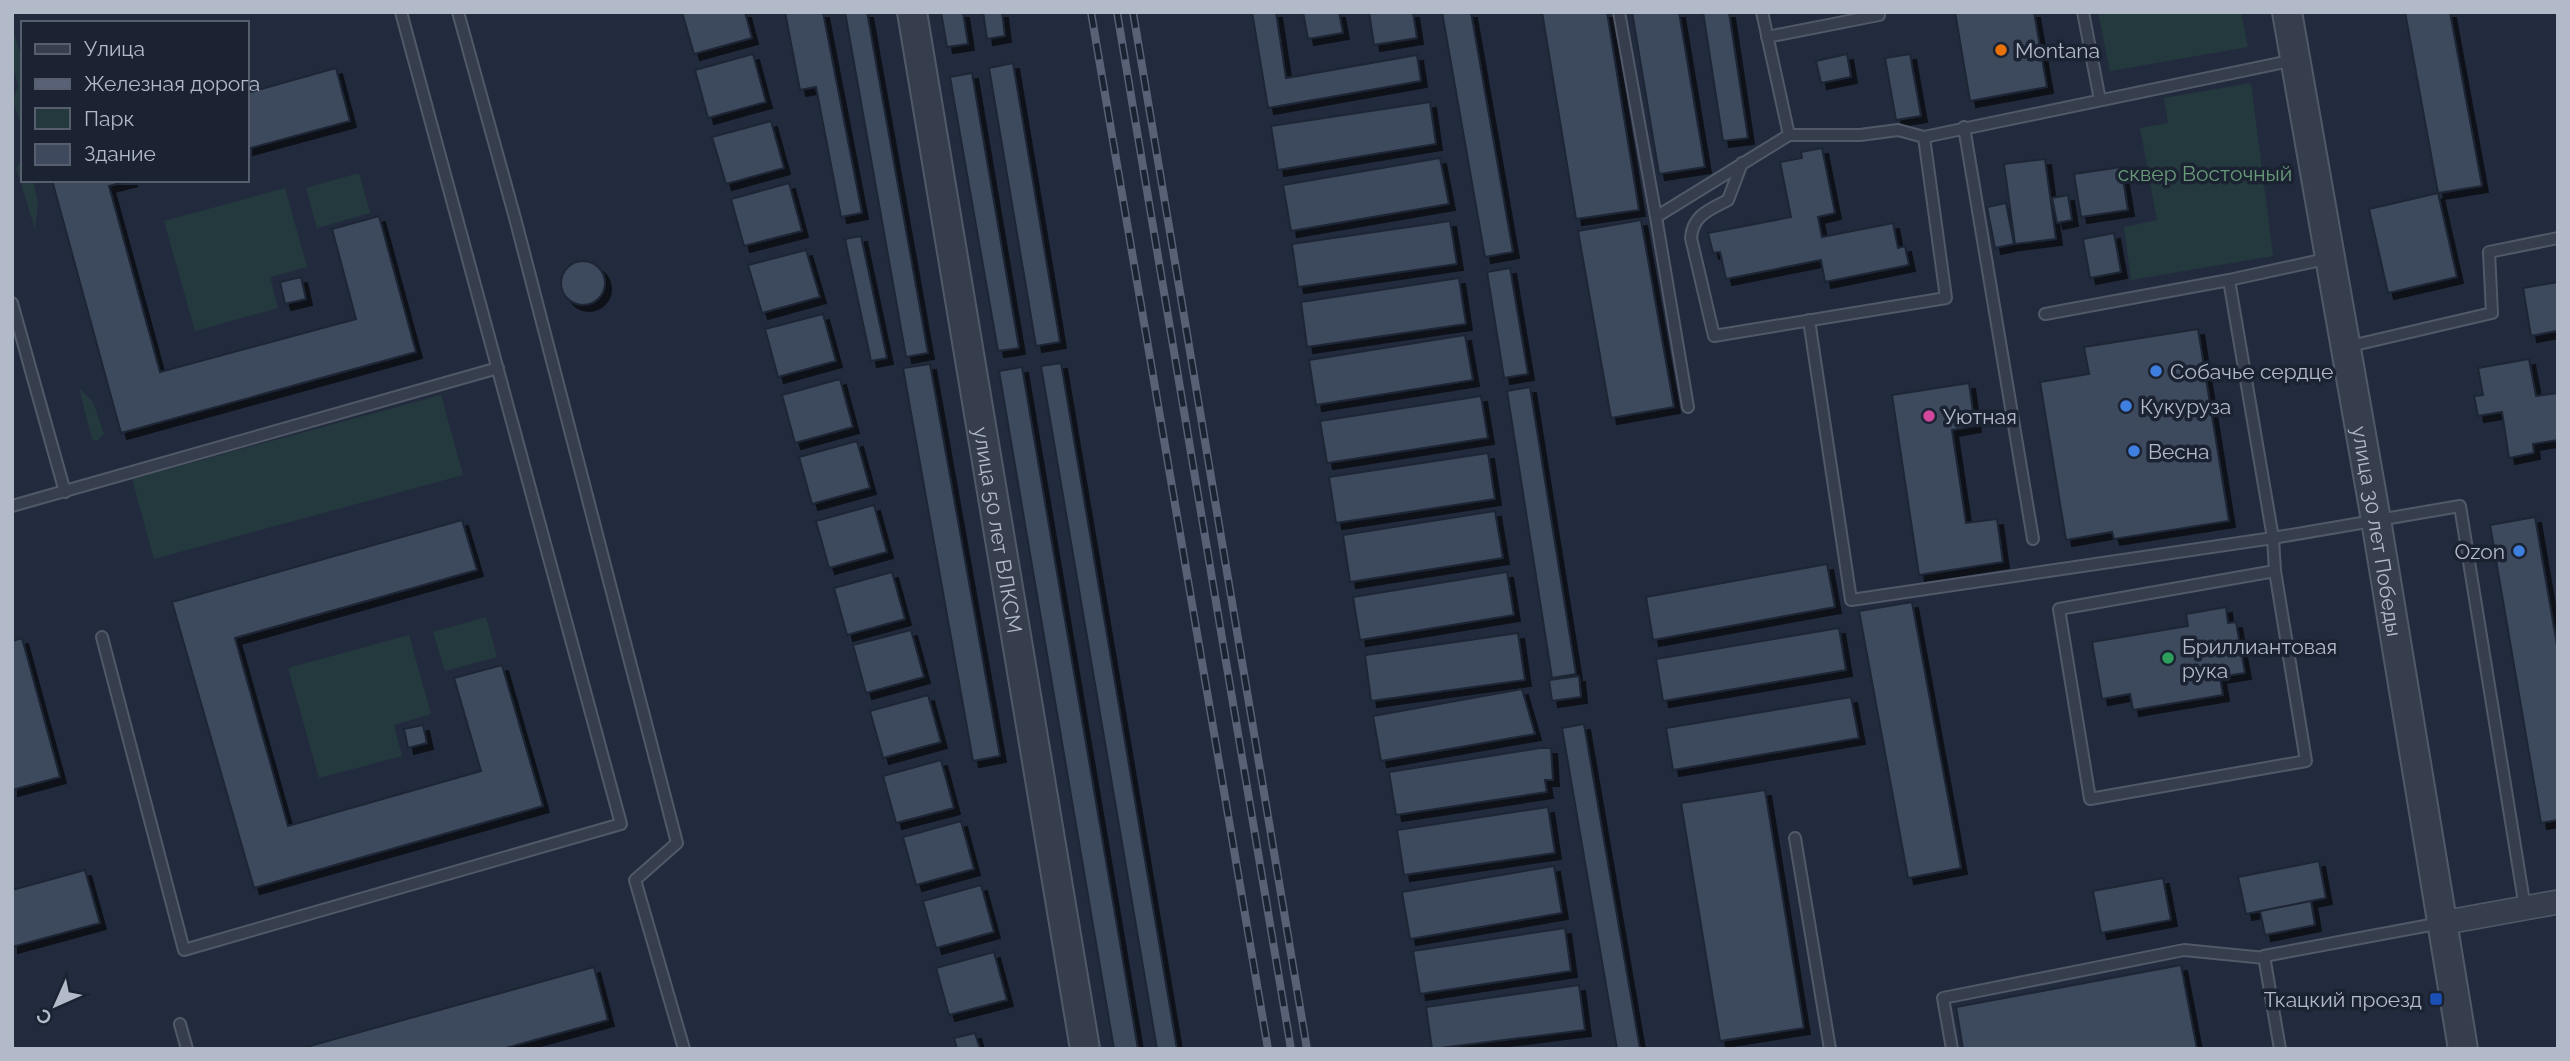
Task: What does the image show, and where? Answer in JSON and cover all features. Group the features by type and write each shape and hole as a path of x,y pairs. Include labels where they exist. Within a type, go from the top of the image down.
{"street":[{"name":"улица 50 лет ВЛКСМ","path":"912,12 1085,1049"},
{"name":"улица 30 лет Победы","path":"2287,12 2376,520 2463,1049"},
{"path":"2442,923 2558,902"}],"lane":[{"path":"102,637 184,950 621,824 401,12"},
{"path":"458,12 515,218 677,843 635,880 684,1049"},
{"path":"1619,12 1688,407"},
{"path":"1762,12 1789,135"},
{"path":"1767,37 1880,15 1879,12"},
{"path":"2083,12 2100,100"},
{"path":"1656,217 1789,135 1860,135 1898,130 1924,137 2295,60"},
{"path":"1964,127 2033,539"},
{"path":"1742,163 1728,200 1699,216 1692,224 1691,238 1714,336 1946,298 1924,137"},
{"path":"2346,347 2492,313 2489,252 2558,238"},
{"path":"2045,314 2229,280 2330,258"},
{"path":"2229,280 2273,538 2275,571 2306,761 2090,799 2059,609 2275,571"},
{"path":"12,303 65,492"},
{"path":"1809,320 1851,600 2273,538 2460,506 2525,908"},
{"path":"12,506 498,368"},
{"path":"1796,838 1830,1049"},
{"path":"2265,958 2264,956 2442,923"},
{"path":"1952,1049 1943,998 2184,950 2265,958"},
{"path":"2265,958 2280,1049"},
{"path":"180,1024 187,1049"}],"green space":[{"path":"2098,12 2241,12 2248,47 2110,71"},
{"path":"12,27 21,56 21,125 13,101 18,86 12,61"},
{"name":"сквер Восточный","path":"2251,83 2273,256 2131,280 2124,227 2157,220 2140,128 2168,123 2164,98"},
{"path":"21,163 21,182 33,182 38,204 35,229 16,168"},
{"path":"359,173 370,213 317,228 306,188"},
{"path":"285,188 307,267 270,277 278,308 195,331 164,221"},
{"path":"79,388 93,402 104,434 97,441 92,439"},
{"path":"441,395 463,475 154,559 132,479"},
{"path":"486,617 497,657 445,671 433,632"},
{"path":"409,635 431,714 394,725 402,756 319,778 288,668"}],"building":[{"path":"682,12 745,12 752,38 694,54"},
{"path":"785,12 823,12 862,213 841,217 816,87 800,90"},
{"path":"845,12 867,12 928,353 906,357"},
{"path":"941,12 963,12 968,44 947,47"},
{"path":"983,12 1002,12 1005,36 987,39"},
{"path":"1252,12 1276,12 1286,78 1417,55 1421,81 1268,108"},
{"path":"1303,12 1339,12 1343,33 1308,39"},
{"path":"1369,12 1413,12 1417,38 1374,45"},
{"path":"1442,12 1471,12 1513,252 1485,257"},
{"path":"1542,12 1607,12 1639,210 1576,219"},
{"path":"1632,12 1679,12 1705,167 1659,174"},
{"path":"1703,12 1729,12 1748,138 1723,141"},
{"name":"Montana","path":"1955,12 2034,12 2047,87 1970,101"},
{"path":"2405,12 2450,12 2482,186 2438,193"},
{"path":"753,54 766,102 708,118 695,70"},
{"path":"1847,54 1851,77 1821,83 1816,61"},
{"path":"1910,54 1921,116 1896,120 1885,58"},
{"path":"1013,63 1060,342 1036,346 989,68"},
{"path":"336,68 350,121 248,149 248,93"},
{"path":"972,73 1019,348 998,351 950,77"},
{"path":"1430,102 1436,144 1278,170 1271,126"},
{"path":"771,121 784,168 726,184 712,137"},
{"path":"1822,148 1835,213 1818,217 1822,237 1893,223 1898,248 1905,246 1909,265 1825,282 1821,260 1726,279 1720,252 1713,253 1708,233 1791,217 1780,162 1802,158 1801,152"},
{"path":"1440,158 1449,204 1291,231 1283,185"},
{"path":"2045,159 2056,239 2015,244 2004,164"},
{"path":"2121,167 2128,210 2081,217 2074,174"},
{"path":"53,182 124,182 109,186 160,372 356,319 332,229 379,216 416,352 121,433"},
{"path":"789,183 802,231 744,246 731,199"},
{"path":"2438,193 2457,277 2388,293 2369,209"},
{"path":"2068,195 2072,220 2057,223 2052,198"},
{"path":"2006,203 2014,244 1995,248 1987,207"},
{"path":"1641,220 1674,407 1611,418 1578,231"},
{"path":"1450,221 1457,264 1298,287 1292,244"},
{"path":"2114,233 2121,272 2090,278 2083,239"},
{"path":"861,236 887,358 871,361 845,239"},
{"path":"806,250 820,297 762,313 748,265"},
{"path":"583,261 598,268 605,283 598,298 583,305 568,298 561,283 568,268"},
{"path":"1510,268 1528,374 1504,378 1487,272"},
{"path":"301,277 306,299 285,304 280,282"},
{"path":"1459,278 1466,324 1307,347 1301,302"},
{"path":"2558,282 2558,337 2557,331 2531,336 2523,288"},
{"path":"823,314 836,361 778,377 765,329"},
{"name":"Весна","path":"2198,329 2229,521 2114,539 2112,532 2066,540 2040,382 2089,374 2084,347"},
{"path":"1465,335 1473,380 1316,405 1309,360"},
{"path":"2529,359 2536,396 2558,393 2558,440 2533,444 2534,453 2509,458 2502,412 2478,416 2474,396 2483,395 2478,368"},
{"path":"1061,363 1177,1049 1157,1049 1041,366"},
{"path":"930,364 1000,756 973,761 903,368"},
{"path":"1022,367 1138,1049 1114,1049 999,371"},
{"path":"840,379 853,427 795,443 782,395"},
{"path":"1969,383 1975,426 1952,430 1966,523 1997,519 2003,562 1919,575 1892,395"},
{"path":"1530,387 1576,674 1552,678 1507,391"},
{"path":"1481,396 1488,438 1327,463 1320,421"},
{"path":"857,441 870,488 812,504 799,457"},
{"path":"1488,453 1495,499 1336,523 1329,477"},
{"path":"874,505 887,552 829,568 816,521"},
{"path":"1495,511 1503,558 1350,582 1343,535"},
{"path":"2535,517 2558,651 2558,820 2541,823 2490,525"},
{"path":"462,520 477,570 235,638 288,826 481,771 454,678 502,665 543,806 254,888 172,602"},
{"path":"1827,564 1835,607 1653,640 1646,597"},
{"path":"892,572 905,619 847,635 834,588"},
{"path":"1507,572 1514,615 1360,640 1353,597"},
{"path":"1912,602 1961,868 1908,878 1859,611"},
{"name":"Бриллиантовая рука","path":"2226,607 2228,623 2236,622 2245,673 2220,677 2223,695 2133,710 2130,694 2102,699 2092,642 2188,626 2186,614"},
{"path":"1839,628 1846,670 1663,701 1656,659"},
{"path":"911,630 924,677 866,693 853,645"},
{"path":"1518,633 1525,680 1371,701 1365,655"},
{"path":"22,638 60,777 12,790 12,641"},
{"path":"1579,676 1581,697 1552,701 1549,680"},
{"path":"1522,689 1535,734 1381,761 1373,716"},
{"path":"928,695 941,742 883,758 870,711"},
{"path":"1851,697 1859,738 1673,770 1666,728"},
{"path":"1584,724 1640,1049 1617,1049 1562,728"},
{"path":"423,725 427,743 408,748 404,729"},
{"path":"1551,748 1553,780 1545,780 1547,792 1396,815 1389,772"},
{"path":"941,760 954,808 896,823 883,776"},
{"path":"1765,790 1804,1028 1720,1041 1681,803"},
{"path":"1548,807 1555,853 1404,875 1397,830"},
{"path":"961,821 974,869 916,885 903,837"},
{"path":"2319,861 2326,898 2246,914 2238,877"},
{"path":"1554,866 1562,913 1410,939 1402,892"},
{"path":"85,870 100,923 12,947 12,890"},
{"path":"2163,878 2171,920 2101,933 2093,891"},
{"path":"981,885 994,932 936,948 923,901"},
{"path":"2311,901 2315,925 2265,935 2260,911"},
{"path":"1565,928 1571,971 1420,994 1413,951"},
{"path":"994,952 1007,1000 949,1015 936,968"},
{"path":"2181,965 2197,1049 1963,1049 1956,1007"},
{"path":"594,967 608,1020 502,1049 299,1049"},
{"path":"1579,985 1585,1030 1432,1049 1426,1007"},
{"path":"975,1033 980,1049 957,1049 954,1038"}],"railway":[{"path":"1091,12 1268,1049"},
{"path":"1117,12 1291,1049"},
{"path":"1133,12 1307,1049"}],"place":[{"name":"Montana","path":"2001,50"},
{"name":"Собачье сердце","path":"2156,371"},
{"name":"Кукуруза","path":"2126,406"},
{"name":"Уютная","path":"1929,416"},
{"name":"Весна","path":"2134,451"},
{"name":"Ozon","path":"2519,551"},
{"name":"Бриллиантовая рука","path":"2168,658"},
{"name":"Ткацкий проезд","path":"2436,999"}]}
